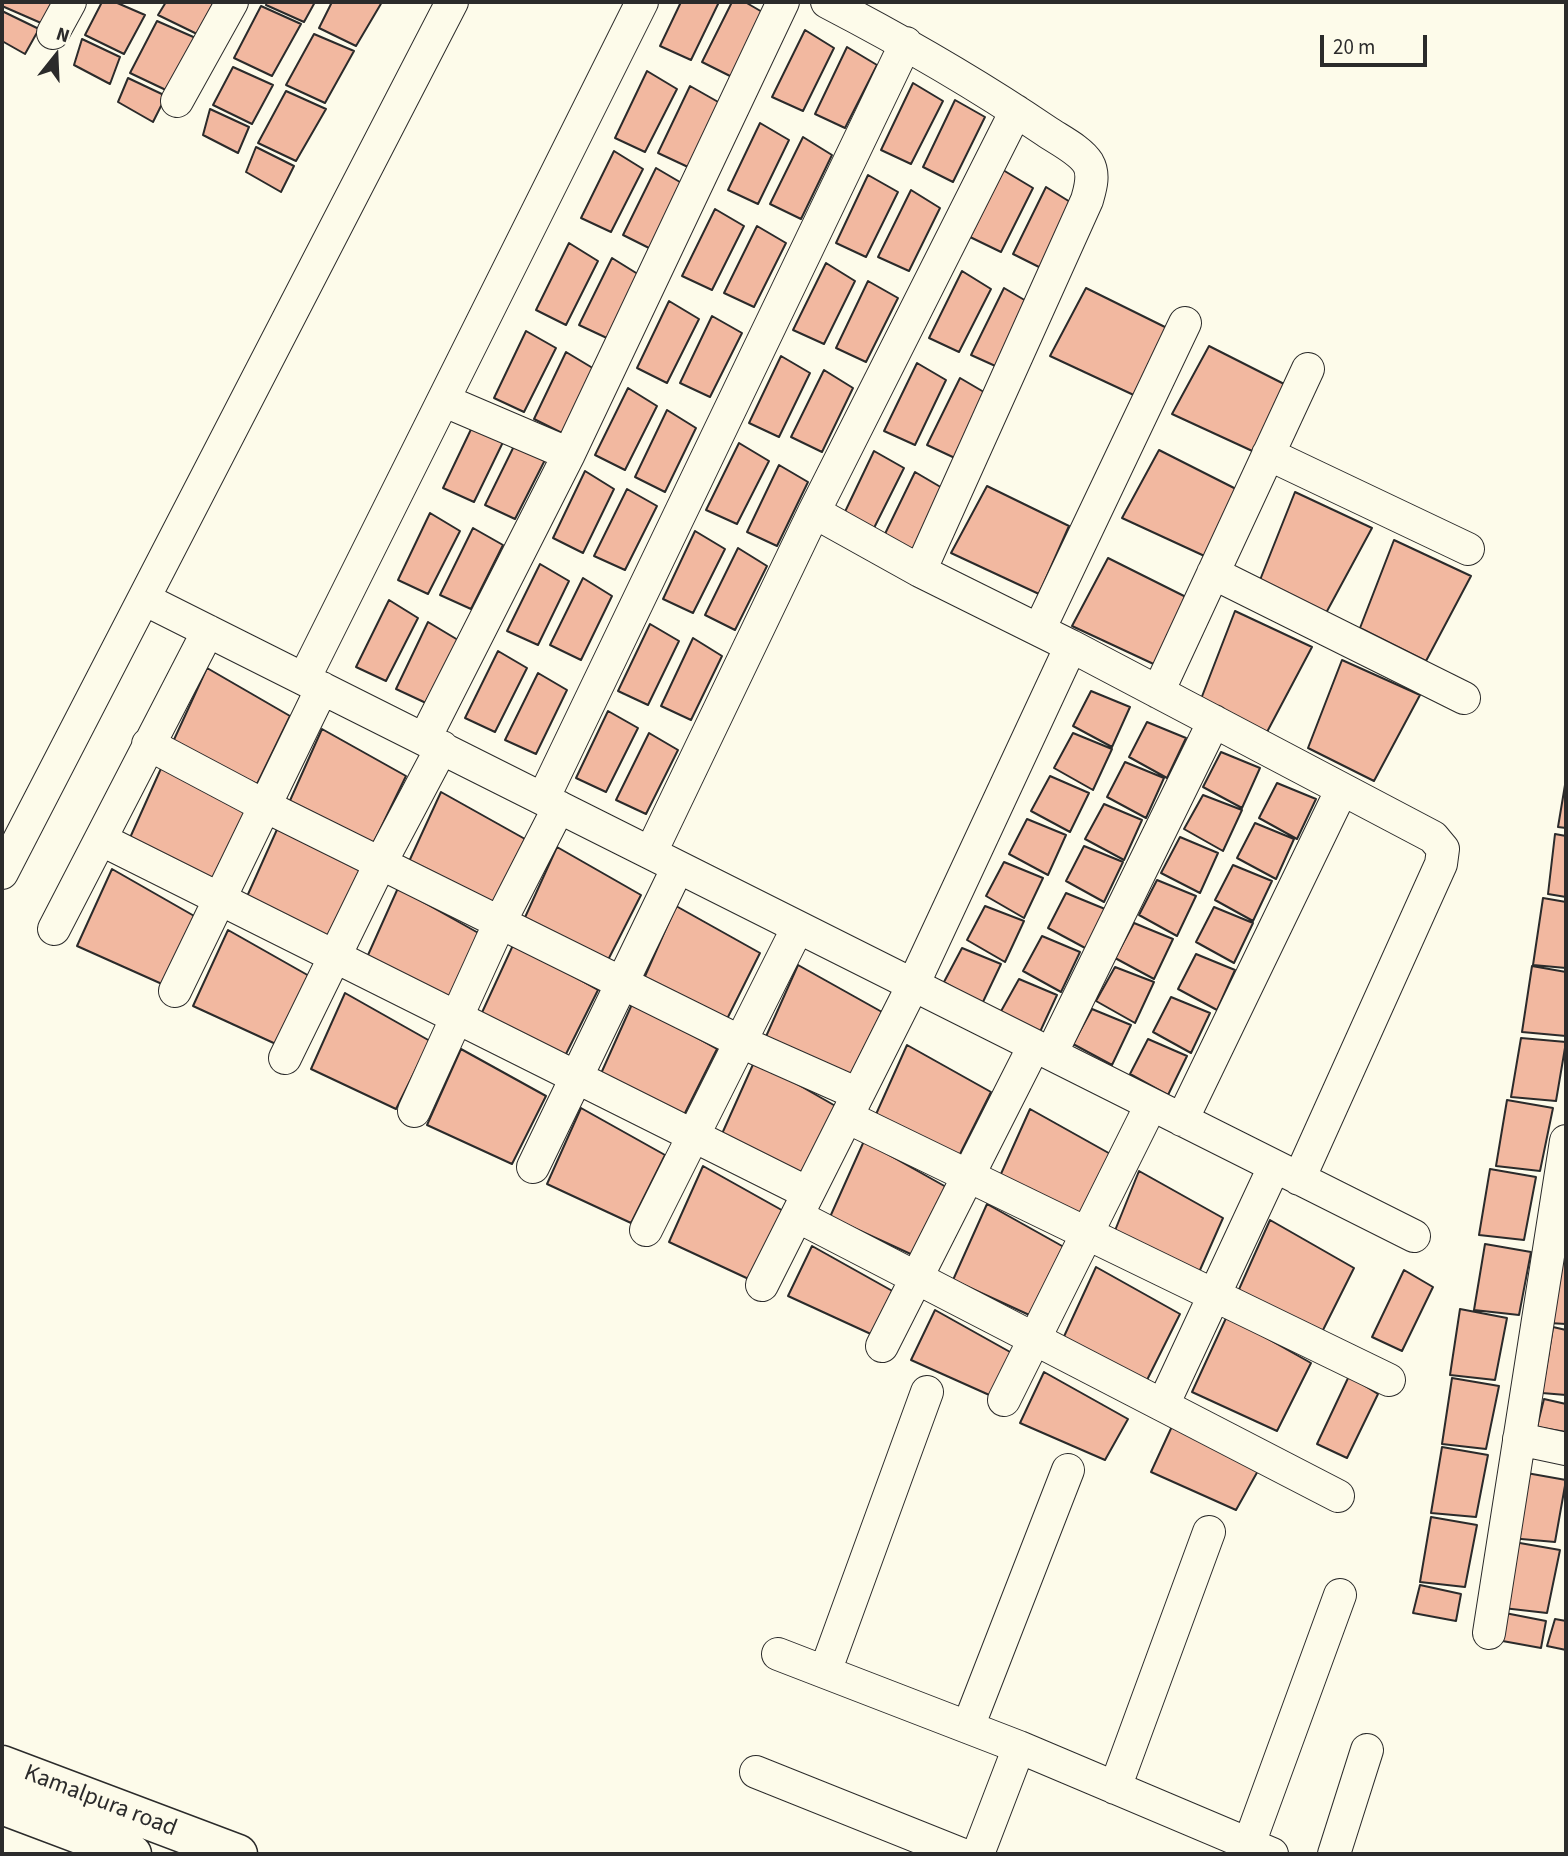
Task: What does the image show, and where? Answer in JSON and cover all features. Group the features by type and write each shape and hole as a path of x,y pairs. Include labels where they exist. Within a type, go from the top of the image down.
{"main road":[{"name":"Kamalpura road","path":"2,1765 238,1854"},
{"path":"2,1805 132,1854"}],"street":[{"path":"53,33 70,2"},
{"path":"177,101 232,2"},
{"path":"2,873 452,2"},
{"path":"175,991 221,900 313,683 445,401 642,2"},
{"path":"285,1058 380,864 433,743 783,2"},
{"path":"827,2 906,43 1016,111 1077,152 1089,164 1092,179 1087,200 920,571"},
{"path":"414,1111 551,803 906,43"},
{"path":"533,1167 622,982 664,859 814,512 1016,111"},
{"path":"1039,630 1185,323"},
{"path":"1158,692 1308,369"},
{"path":"445,401 569,454"},
{"path":"1268,454 1468,549"},
{"path":"814,512 920,571 1071,646 1342,789 1433,838 1443,849 1441,864 1287,1173 1215,1296 1163,1405"},
{"path":"1213,573 1464,698"},
{"path":"144,599 1414,1237"},
{"path":"54,929 208,631"},
{"path":"762,1285 913,985 1071,646"},
{"path":"882,1346 967,1176 1043,1050 1214,721"},
{"path":"148,744 262,805 741,1042 967,1176 1389,1380"},
{"path":"1182,1120 1342,789"},
{"path":"102,840 694,1135 916,1278 1338,1496"},
{"path":"646,1230 798,928"},
{"path":"1004,1400 1152,1105"},
{"path":"1489,1633 1566,1141"},
{"path":"825,1672 927,1392"},
{"path":"1518,1439 1566,1449"},
{"path":"968,1727 1068,1470"},
{"path":"1115,1788 1209,1532"},
{"path":"778,1654 1018,1747 1260,1849 1340,1595"},
{"path":"978,1854 1018,1747"},
{"path":"1334,1854 1367,1750"},
{"path":"756,1772 961,1854"}],"building":[{"path":"4,2 53,2 41,23 2,6"},
{"path":"102,2 115,2 145,15 124,54 85,35"},
{"path":"166,2 214,2 197,34 158,15"},
{"path":"267,2 315,2 304,22 266,5"},
{"path":"332,2 382,2 356,46 319,28"},
{"path":"681,2 719,2 691,60 660,46"},
{"path":"732,2 745,2 764,13 732,77 702,62"},
{"path":"261,6 301,24 272,76 234,58"},
{"path":"2,11 39,29 25,54 2,41"},
{"path":"157,21 198,39 168,91 130,73"},
{"path":"805,30 834,48 803,111 772,97"},
{"path":"314,34 354,51 325,103 286,85"},
{"path":"82,39 120,57 110,84 74,65"},
{"path":"847,47 877,65 845,128 815,114"},
{"path":"233,67 273,85 252,124 213,105"},
{"path":"647,71 677,89 645,152 615,138"},
{"path":"128,78 166,96 153,122 118,102"},
{"path":"913,83 943,101 911,164 881,150"},
{"path":"690,86 720,103 688,167 658,153"},
{"path":"286,91 326,109 296,161 258,143"},
{"path":"955,100 985,117 953,182 923,167"},
{"path":"210,109 249,127 238,153 203,135"},
{"path":"760,123 789,140 758,204 728,190"},
{"path":"803,137 832,155 801,219 770,204"},
{"path":"256,147 294,166 281,192 246,172"},
{"path":"614,151 643,169 611,232 581,218"},
{"path":"656,168 685,185 653,250 623,235"},
{"path":"1003,170 1033,188 1001,252 970,237"},
{"path":"868,175 898,192 866,257 836,243"},
{"path":"1046,187 1075,205 1043,269 1013,254"},
{"path":"911,190 940,208 909,271 878,257"},
{"path":"715,209 744,226 712,290 682,276"},
{"path":"757,226 786,243 754,307 724,293"},
{"path":"569,243 598,261 566,325 536,310"},
{"path":"612,258 641,276 609,339 579,325"},
{"path":"826,263 855,281 824,344 793,330"},
{"path":"962,271 991,289 959,352 929,338"},
{"path":"868,281 898,298 866,362 836,348"},
{"path":"1004,288 1033,305 1002,369 971,355"},
{"path":"1086,288 1169,329 1138,397 1050,356"},
{"path":"669,301 699,319 667,383 637,368"},
{"path":"712,316 742,333 710,397 680,383"},
{"path":"526,331 556,348 524,412 494,398"},
{"path":"1209,346 1292,388 1261,455 1172,414"},
{"path":"566,352 596,370 564,434 534,419"},
{"path":"781,356 810,373 779,437 749,423"},
{"path":"917,363 946,380 915,445 884,431"},
{"path":"824,370 853,388 822,452 791,437"},
{"path":"960,378 989,395 957,459 927,445"},
{"path":"628,388 657,406 625,470 595,455"},
{"path":"667,410 696,428 665,492 635,477"},
{"path":"475,421 505,438 474,502 443,488"},
{"path":"518,438 547,456 515,519 485,505"},
{"path":"739,443 769,461 737,524 706,510"},
{"path":"1159,450 1242,492 1211,559 1122,518"},
{"path":"874,451 904,468 872,532 842,518"},
{"path":"779,465 808,482 777,546 747,532"},
{"path":"585,471 614,489 583,553 553,538"},
{"path":"915,472 944,489 913,554 882,540"},
{"path":"987,486 1069,526 1039,594 951,553"},
{"path":"627,489 657,506 625,570 594,556"},
{"path":"1295,492 1372,528 1326,613 1260,580"},
{"path":"430,513 460,531 428,594 398,580"},
{"path":"473,528 503,545 471,609 440,595"},
{"path":"695,531 725,549 693,613 663,599"},
{"path":"1394,540 1471,576 1426,661 1360,628"},
{"path":"738,548 767,566 735,630 705,615"},
{"path":"1108,558 1190,599 1160,667 1072,626"},
{"path":"540,564 569,581 538,645 507,631"},
{"path":"583,578 612,596 581,660 550,645"},
{"path":"389,600 418,618 386,681 356,667"},
{"path":"1235,611 1312,647 1267,732 1201,699"},
{"path":"428,622 458,640 426,703 396,689"},
{"path":"650,624 679,641 648,705 618,691"},
{"path":"693,638 722,656 691,720 661,706"},
{"path":"498,651 527,668 495,732 465,718"},
{"path":"1342,660 1420,695 1374,781 1308,748"},
{"path":"207,668 290,716 257,784 172,744"},
{"path":"538,673 567,690 536,754 505,740"},
{"path":"1091,691 1130,707 1112,747 1073,726"},
{"path":"608,711 638,728 606,792 576,778"},
{"path":"1147,722 1186,738 1167,778 1129,757"},
{"path":"322,729 406,776 373,844 288,805"},
{"path":"649,733 678,750 646,814 616,800"},
{"path":"1073,733 1112,749 1093,790 1054,768"},
{"path":"1221,752 1260,768 1242,808 1203,787"},
{"path":"1125,762 1164,778 1146,818 1107,797"},
{"path":"163,764 248,811 214,879 129,840"},
{"path":"1050,776 1089,793 1070,832 1031,811"},
{"path":"1566,779 1566,828 1558,827"},
{"path":"1277,783 1316,799 1297,839 1259,818"},
{"path":"441,792 525,839 491,907 406,868"},
{"path":"1203,795 1242,810 1223,851 1184,829"},
{"path":"1104,804 1142,820 1124,860 1085,839"},
{"path":"1027,819 1066,835 1048,875 1009,854"},
{"path":"1255,823 1294,839 1276,879 1237,858"},
{"path":"279,825 364,872 329,940 245,901"},
{"path":"1555,834 1566,836 1566,897 1548,894"},
{"path":"1180,837 1218,853 1200,893 1161,873"},
{"path":"1084,846 1123,862 1104,902 1066,881"},
{"path":"557,847 641,895 607,962 522,924"},
{"path":"1004,862 1043,878 1024,918 986,896"},
{"path":"1233,865 1272,881 1253,921 1215,900"},
{"path":"112,869 196,917 162,984 77,946"},
{"path":"1157,880 1196,896 1177,936 1139,915"},
{"path":"398,888 482,935 448,1003 364,964"},
{"path":"1066,893 1105,909 1087,949 1048,928"},
{"path":"1543,898 1566,902 1566,968 1533,965"},
{"path":"676,906 760,953 726,1021 642,983"},
{"path":"985,906 1024,921 1005,962 967,940"},
{"path":"1214,907 1253,923 1234,963 1196,942"},
{"path":"1134,923 1173,939 1154,979 1115,958"},
{"path":"228,930 311,977 278,1045 193,1006"},
{"path":"1042,936 1080,952 1061,992 1023,971"},
{"path":"514,943 598,990 564,1058 479,1019"},
{"path":"962,948 1001,964 982,1004 944,982"},
{"path":"1196,954 1235,970 1217,1010 1178,989"},
{"path":"798,965 882,1012 848,1080 764,1041"},
{"path":"1532,966 1566,972 1566,1036 1522,1032"},
{"path":"1115,967 1154,982 1135,1023 1096,1001"},
{"path":"1019,979 1057,995 1039,1034 1000,1013"},
{"path":"345,993 430,1041 396,1109 311,1069"},
{"path":"1171,997 1210,1013 1191,1053 1153,1032"},
{"path":"633,1002 717,1049 683,1117 599,1078"},
{"path":"1092,1009 1131,1025 1112,1065 1073,1044"},
{"path":"1521,1038 1566,1042 1556,1101 1511,1097"},
{"path":"1148,1039 1187,1056 1168,1095 1130,1074"},
{"path":"907,1045 991,1092 957,1160 873,1121"},
{"path":"461,1049 546,1096 512,1164 427,1125"},
{"path":"755,1060 839,1108 806,1175 721,1136"},
{"path":"1507,1100 1553,1108 1540,1171 1496,1166"},
{"path":"581,1108 665,1155 631,1223 547,1184"},
{"path":"1030,1109 1114,1156 1080,1224 996,1185"},
{"path":"864,1141 948,1188 915,1256 830,1217"},
{"path":"703,1166 787,1213 753,1281 669,1242"},
{"path":"1490,1169 1536,1177 1524,1240 1479,1235"},
{"path":"1139,1171 1223,1218 1196,1279 1112,1238"},
{"path":"987,1204 1071,1251 1038,1319 953,1280"},
{"path":"1270,1220 1354,1268 1320,1336 1236,1296"},
{"path":"1485,1244 1531,1252 1519,1315 1474,1310"},
{"path":"812,1246 896,1293 873,1335 788,1296"},
{"path":"1560,1257 1566,1258 1566,1324 1549,1323"},
{"path":"1096,1267 1180,1314 1146,1382 1061,1343"},
{"path":"1404,1270 1433,1287 1402,1351 1372,1337"},
{"path":"1460,1309 1507,1318 1495,1380 1450,1375"},
{"path":"935,1310 1019,1357 996,1398 911,1360"},
{"path":"1227,1316 1311,1363 1277,1431 1192,1392"},
{"path":"1553,1327 1566,1330 1566,1395 1542,1393"},
{"path":"1044,1372 1128,1419 1105,1460 1020,1423"},
{"path":"1349,1376 1378,1394 1347,1458 1317,1444"},
{"path":"1452,1378 1499,1386 1486,1449 1442,1444"},
{"path":"1544,1399 1566,1404 1566,1432 1537,1427"},
{"path":"1174,1422 1259,1469 1236,1510 1151,1472"},
{"path":"1442,1447 1488,1455 1476,1517 1431,1513"},
{"path":"1521,1472 1566,1480 1555,1542 1510,1538"},
{"path":"1431,1517 1477,1525 1465,1587 1420,1582"},
{"path":"1514,1542 1560,1550 1547,1613 1503,1608"},
{"path":"1420,1585 1461,1594 1456,1621 1413,1613"},
{"path":"1505,1613 1546,1621 1541,1648 1497,1640"},
{"path":"1555,1619 1566,1621 1566,1650 1547,1646"}]}
